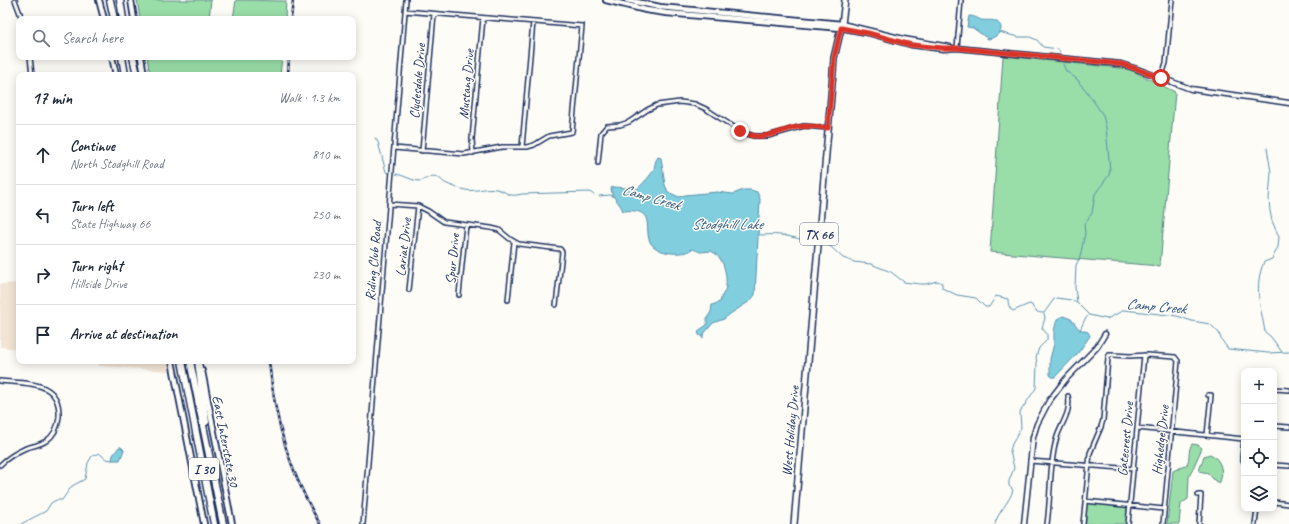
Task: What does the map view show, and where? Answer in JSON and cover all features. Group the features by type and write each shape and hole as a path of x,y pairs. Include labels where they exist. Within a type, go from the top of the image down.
{"highway":[{"path":"110,0 113,16"},
{"path":"120,0 123,16"},
{"path":"120,60 121,72"},
{"path":"121,60 124,72"},
{"path":"133,60 135,72"},
{"path":"180,364 193,414"},
{"name":"I 30","path":"183,364 214,524"},
{"name":"I 30","path":"191,364 223,524"},
{"path":"199,364 208,440 207,449"}],"main road":[{"path":"99,0 103,16"},
{"path":"131,0 134,16"},
{"path":"606,0 646,10 666,13 842,26"},
{"path":"626,0 660,7 842,26"},
{"name":"TX 66","path":"828,128 834,58 842,26 845,0"},
{"path":"113,60 115,72"},
{"path":"142,60 144,72"},
{"name":"West Holiday Drive","path":"794,524 828,128"},
{"path":"173,364 204,524"},
{"name":"East Interstate 30","path":"200,364 232,524"}],"street":[{"path":"15,0 21,16"},
{"name":"Riding Club Road","path":"363,524 406,0"},
{"path":"957,48 961,0"},
{"path":"1161,78 1166,62 1172,0"},
{"path":"394,148 457,154 473,153 502,147 522,147 534,145 553,135 572,132 582,26 404,11"},
{"name":"Clydesdale Drive","path":"422,151 434,14"},
{"name":"Mustang Drive","path":"473,153 472,139 483,18"},
{"path":"522,147 532,22"},
{"path":"842,26 957,48 1121,64 1191,89 1289,103"},
{"path":"30,60 32,72"},
{"path":"598,163 601,133 607,126 620,125 629,122 657,105 680,102 695,104 706,108 744,133 754,136 768,136 804,126 828,128"},
{"path":"389,204 418,206 444,222 499,230 514,242 526,246 560,249 562,252 556,305"},
{"name":"Lariat Drive","path":"410,290 418,206"},
{"name":"Spur Drive","path":"459,295 466,225"},
{"path":"508,300 514,242"},
{"path":"1024,524 1030,460 1033,437 1037,424 1049,401 1066,379 1096,348 1105,334"},
{"path":"1083,524 1090,453 1103,420 1109,355 1144,355"},
{"name":"Highedge Drive","path":"1144,355 1175,357 1178,359 1163,524"},
{"name":"Gatecrest Drive","path":"1128,524 1144,355"},
{"path":"0,382 41,386 48,390 56,398 59,410 58,425 52,437 42,444 25,449 15,454 0,465"},
{"path":"1277,389 1289,390"},
{"path":"1207,435 1211,395 1208,395"},
{"path":"1047,524 1057,437 1068,410 1068,396"},
{"path":"1277,426 1289,428"},
{"path":"1137,428 1241,439"},
{"path":"1030,460 1134,469"},
{"path":"1277,465 1289,466"},
{"path":"1198,495 1201,495 1199,524"},
{"path":"1085,501 1164,509"},
{"path":"1277,502 1289,504"},
{"path":"1256,524 1257,512"}],"shaded area":[{"path":"16,283 16,349 0,347 0,284"},
{"path":"99,364 168,364 169,371 99,366"}],"green space":[{"path":"137,0 211,0 209,16 140,16"},
{"path":"236,0 286,1 285,16 233,16"},
{"path":"1003,56 1129,69 1175,92 1160,266 990,252"},
{"path":"148,60 282,60 280,72 150,72"},
{"path":"1192,444 1198,445 1202,448 1189,477 1188,499 1181,504 1179,524 1167,524 1173,471 1187,465"},
{"path":"1210,454 1217,459 1221,466 1222,474 1219,483 1215,481 1208,473 1199,471 1204,456"},
{"path":"1086,504 1125,507 1127,509 1126,524 1084,524"}],"water":[{"path":"969,16 981,20 995,21 1000,25 1001,30 997,35 988,39 973,28 967,27"},
{"name":"Stodghill Lake","path":"658,157 661,158 665,185 668,192 679,197 685,195 717,192 733,194 743,190 751,190 757,192 760,199 755,295 750,301 724,319 713,323 703,335 703,338 699,335 698,331 707,325 707,318 711,312 712,305 720,302 726,287 726,276 722,261 711,251 701,252 692,249 687,252 671,253 656,248 648,237 646,218 642,214 635,211 623,211 614,198 611,188 637,189 653,171"},
{"path":"1063,316 1071,319 1079,329 1088,332 1090,336 1078,353 1055,377 1052,377 1050,375 1050,359 1054,344 1054,331 1057,319"},
{"path":"119,447 124,450 120,460 112,460 113,455"}],"waterway":[{"path":"999,32 1018,37 1030,37 1037,40 1043,47 1058,49 1060,52"},
{"path":"1063,64 1066,71 1078,80 1103,115 1106,128 1110,170 1109,175 1095,194 1092,213 1084,225 1085,233 1080,257 1076,265 1075,288 1077,302"},
{"name":"Camp Creek","path":"375,138 378,142 386,172 389,173"},
{"path":"1267,148 1271,172 1269,199 1270,211 1272,221 1279,237 1278,247 1272,259 1264,262 1258,289 1265,332 1271,337 1282,352"},
{"name":"Camp Creek","path":"396,174 420,181 435,176 447,184 465,190 492,189 500,190 513,195 590,192 594,195"},
{"name":"Camp Creek","path":"599,196 610,195 614,197"},
{"name":"Camp Creek","path":"757,235 789,236 816,242"},
{"name":"Camp Creek","path":"823,242 843,258 854,262 871,264 891,272 904,282 926,284 937,281 942,283 942,288 957,295 976,298 985,307 989,307 996,296 1008,299 1009,306 1013,311 1029,304 1032,305 1039,313 1044,313 1054,299 1071,300 1077,303 1089,315 1107,319 1124,310 1177,316 1192,321 1210,324 1219,333 1228,349 1268,353 1289,352"},
{"path":"995,524 1013,490 1009,486 1009,481 1014,468 1010,451 1012,444 1021,428 1020,412 1036,388 1036,357 1039,348 1047,340 1047,334 1042,328 1045,318 1044,314"},
{"path":"1080,330 1088,316"},
{"path":"21,524 46,511 51,503 56,500 62,500 72,486 85,479 88,463 92,456 99,453 106,459 112,460"}],"railway":[{"path":"291,16 293,0"},
{"path":"288,72 289,60"},
{"path":"269,364 275,405 285,446 300,485 320,524"}],"route":[{"path":"740,131 754,136 765,136 804,126 828,128 834,58 841,28 868,33 918,46 957,48 1121,64 1161,78"}]}
